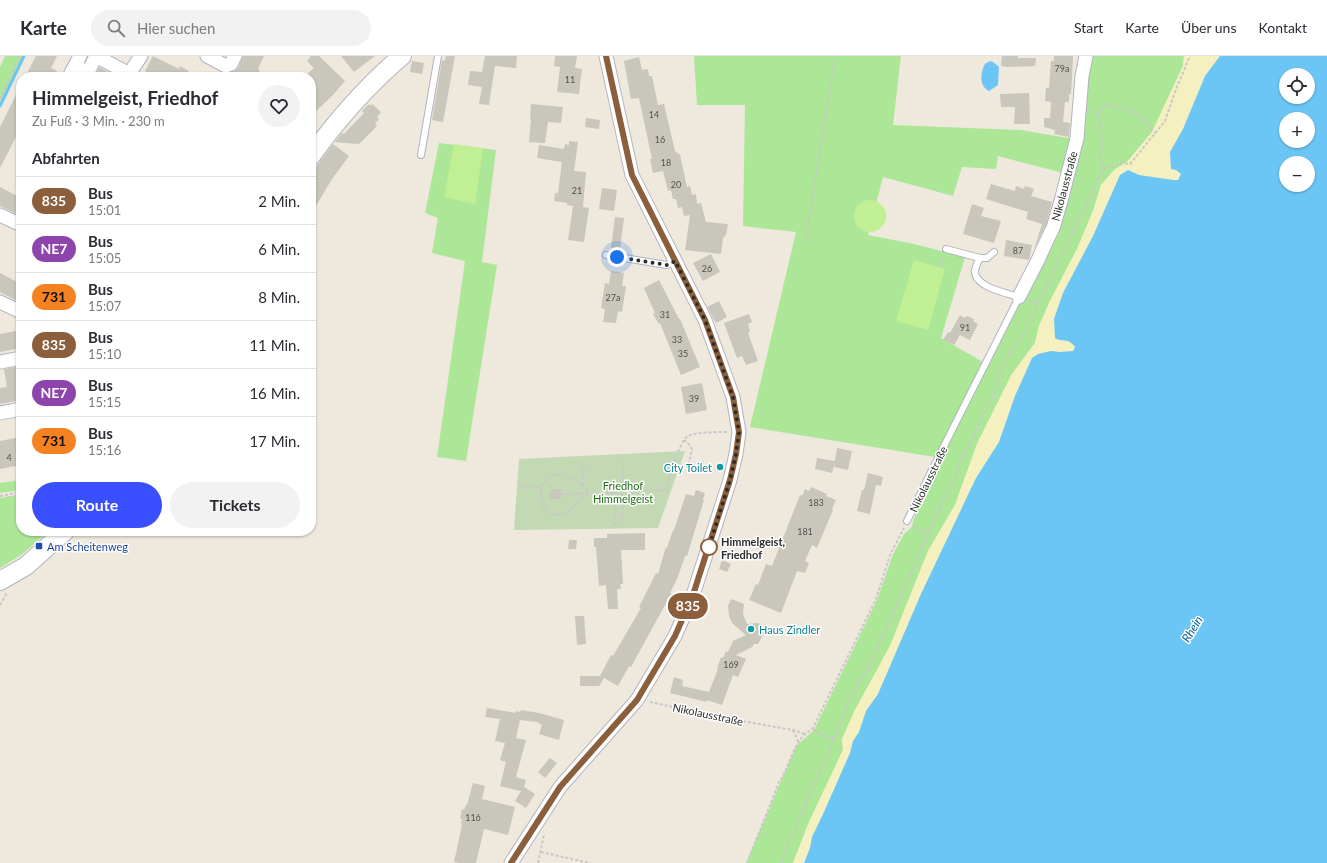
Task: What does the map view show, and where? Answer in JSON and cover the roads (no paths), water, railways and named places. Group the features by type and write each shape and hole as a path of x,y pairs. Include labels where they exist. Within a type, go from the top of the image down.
{"street":[{"path":"75,66 85,71 89,70 96,56 124,72"},
{"path":"133,72 141,56"},
{"path":"207,56 226,66 231,64 235,56"},
{"path":"316,150 362,95 402,56"},
{"path":"511,863 560,787 637,700 675,636 693,595 730,480 739,432 733,397 705,320 632,175 606,56"},
{"name":"Nikolausstraße","path":"1018,297 1053,228 1061,201 1077,138 1082,76 1086,56"},
{"path":"0,215 16,223"},
{"path":"0,302 16,310"},
{"path":"0,362 16,359"},
{"path":"0,413 16,410"},
{"path":"0,581 26,566 59,536"}],"lane":[{"path":"421,155 438,56"},
{"path":"946,249 980,258 987,258 994,252"},
{"path":"606,255 667,265 675,261"},
{"path":"980,258 975,270 977,277 983,285 1018,297"},
{"name":"Nikolausstraße","path":"908,521 937,459 1018,297"}],"water":[{"name":"Rhein","path":"1220,56 1327,56 1327,863 804,863 810,848 812,837 850,753 853,741 859,732 866,711 878,694 921,594 976,478 999,442 1015,396 1032,358 1038,354 1051,351 1073,351 1075,347 1068,341 1055,338 1054,319 1063,293 1093,236 1120,175 1128,170 1139,175 1178,180 1181,174 1176,170 1171,169 1170,152 1183,129 1205,76"},
{"path":"990,61 999,67 998,85 989,91 983,86 981,75 985,64"}],"waterway":[{"path":"16,72 24,56"},
{"path":"0,106 16,73"}],"place":[{"name":"City Toilet","path":"720,467"},
{"name":"Am Scheitenweg","path":"39,546"},
{"name":"Himmelgeist, Friedhof","path":"709,547"},
{"name":"Haus Zindler","path":"751,629"}],"park label":[{"name":"Friedhof Himmelgeist","path":"623,491"}]}
